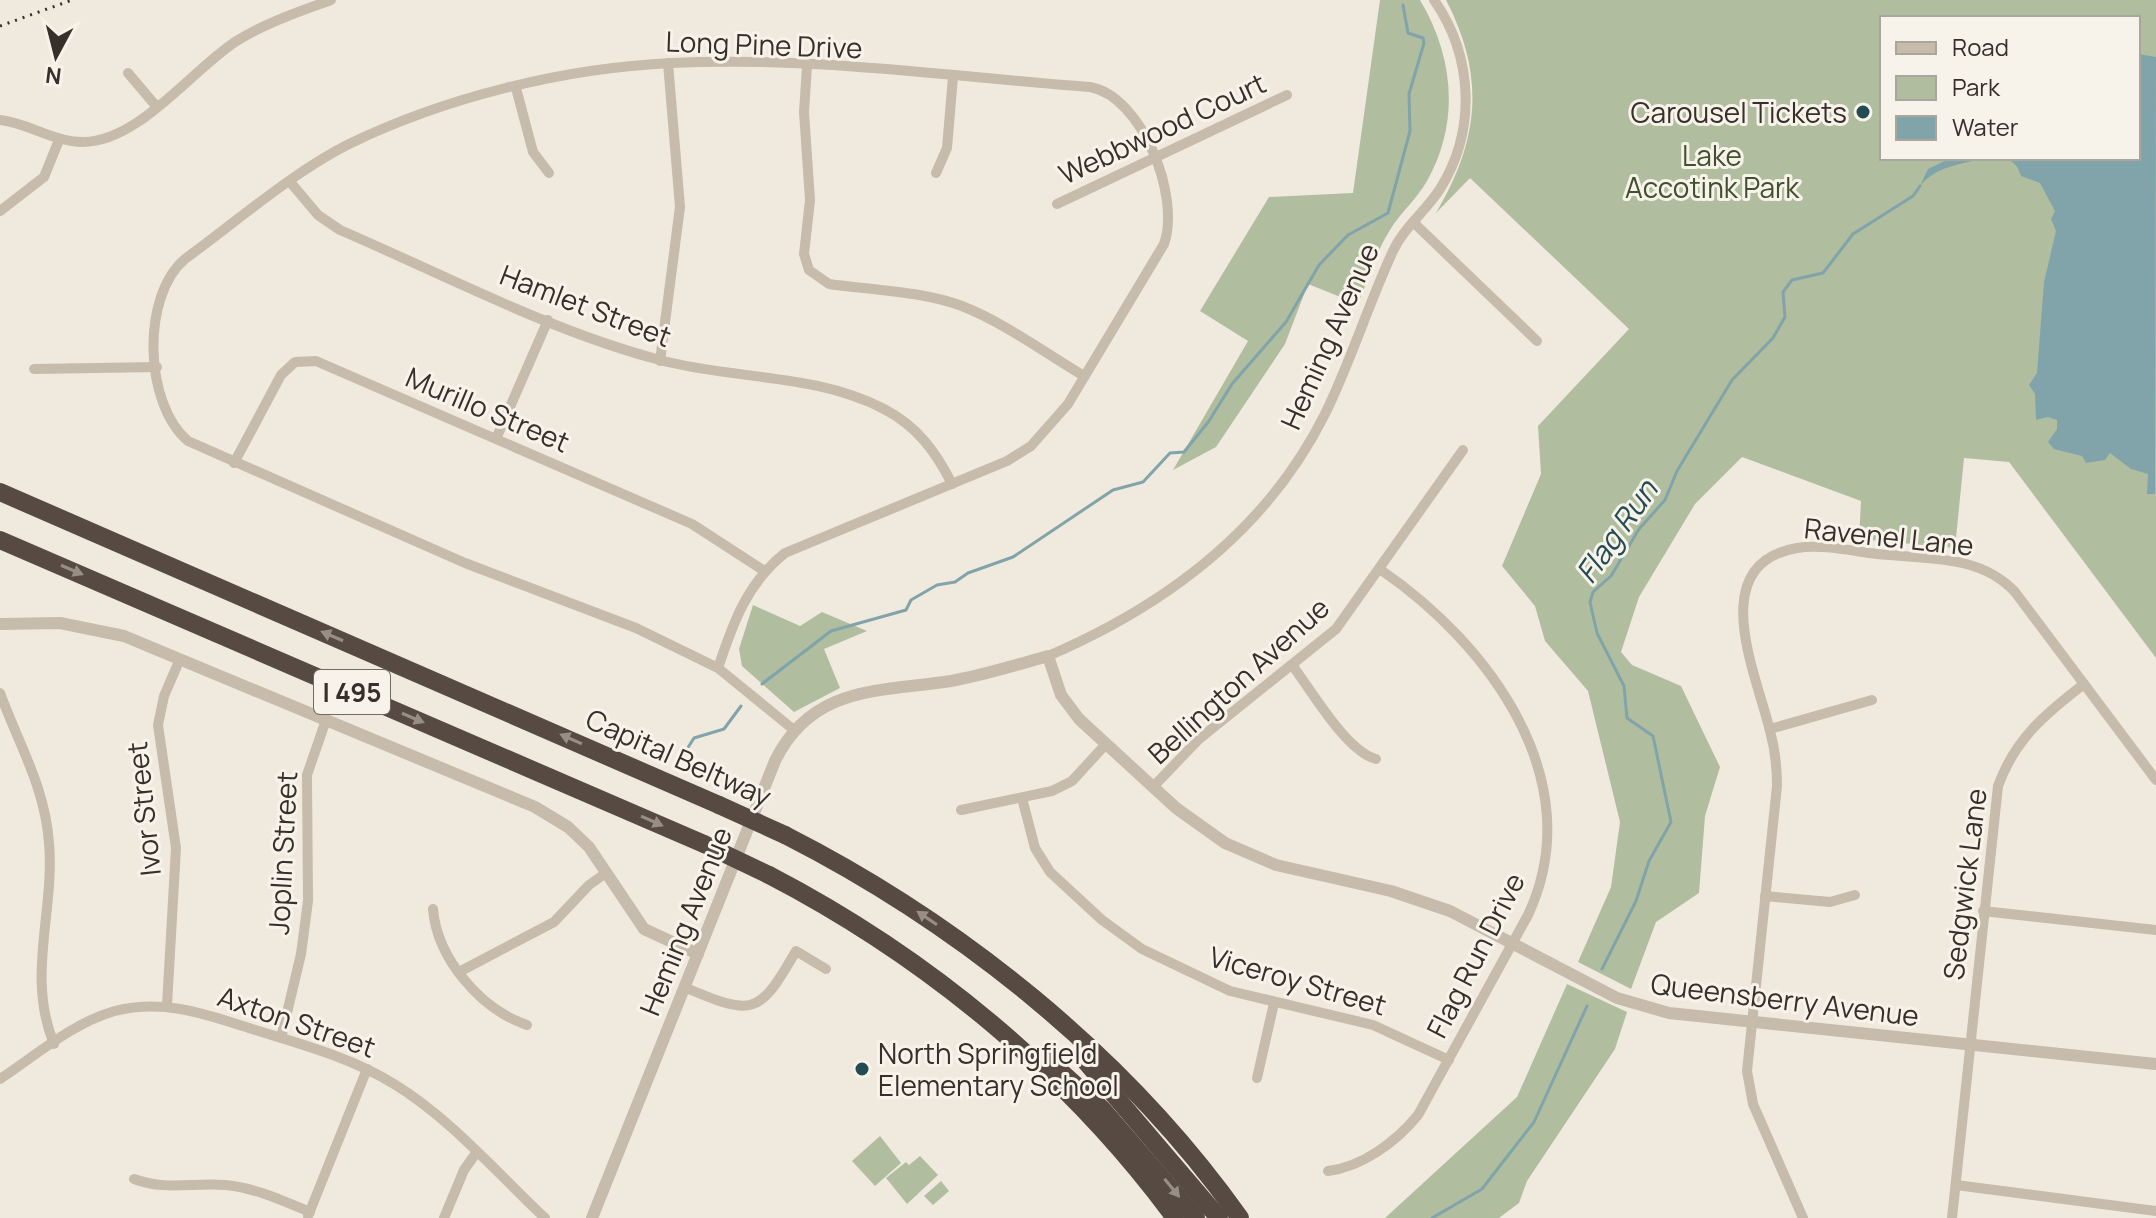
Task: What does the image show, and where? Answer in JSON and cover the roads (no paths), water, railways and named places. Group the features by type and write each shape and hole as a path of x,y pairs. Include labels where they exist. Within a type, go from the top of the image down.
{"highway":[{"name":"Capital Beltway","path":"0,492 719,805 785,835 898,899 990,965 1119,1077 1176,1137 1240,1218"},
{"name":"I 495","path":"0,540 704,844 769,875 842,916 925,971 1063,1071 1137,1147 1196,1218"},
{"name":"I 495","path":"990,965 1089,1064 1219,1218"},
{"name":"I 495","path":"925,971 1041,1068 1128,1159 1175,1218"}],"street":[{"path":"0,120 22,124 59,140 83,142 108,138 131,127 235,42 267,24 331,0"},
{"name":"Heming Avenue","path":"592,1218 775,761 794,730 823,708 849,695 966,678 1048,656 1107,629 1164,595 1214,557 1264,506 1296,463 1323,417 1393,250 1440,189 1452,167 1465,121 1466,90 1454,34 1434,0"},
{"path":"660,361 680,207 668,63"},
{"name":"Long Pine Drive","path":"718,668 742,606 763,570 797,546 1007,461 1031,446 1058,418 1167,235 1168,197 1154,158 1130,111 1106,91 807,66 668,63 594,71 457,104 362,138 291,183 171,273 156,310 160,401 173,427 193,444 465,563 600,612 718,668 794,730"},
{"path":"807,66 804,112 810,200 804,254 809,270 829,284 930,298 961,306 990,319 1084,376"},
{"path":"128,73 156,106"},
{"path":"936,173 947,148 953,77"},
{"path":"516,88 533,152 549,173"},
{"name":"Webbwood Court","path":"1057,204 1287,95"},
{"path":"0,211 44,177 59,140"},
{"name":"Hamlet Street","path":"291,183 318,215 340,230 548,320 660,361 807,384 874,404 920,436 940,460 952,484"},
{"path":"1413,222 1537,341"},
{"path":"496,439 548,320"},
{"name":"Murillo Street","path":"234,463 281,375 301,360 316,361 692,524 763,570"},
{"path":"34,369 157,367"},
{"name":"Bellington Avenue","path":"1153,787 1199,739 1336,629 1381,570 1463,450"},
{"name":"Ravenel Lane","path":"1803,1218 1750,1095 1747,1071 1777,786 1770,729 1743,631 1742,605 1748,584 1761,567 1779,554 1799,548 1953,561 1989,571 2015,592 2156,780"},
{"name":"Flag Run Drive","path":"1328,1171 1354,1166 1404,1130 1425,1103 1534,901 1548,844 1547,803 1537,762 1499,690 1476,655 1438,613 1381,570"},
{"path":"0,624 36,622 85,626 124,636 550,815 583,841 644,929 698,954"},
{"name":"Queensberry Avenue","path":"1048,656 1067,705 1202,829 1252,856 1299,872 1420,900 1632,1004 1669,1013 2156,1064"},
{"name":"Ivor Street","path":"167,1005 176,848 158,725 164,696 180,659"},
{"path":"1292,665 1351,743 1376,759"},
{"name":"Sedgwick Lane","path":"1952,1218 1993,810 2005,766 2037,721 2084,684"},
{"path":"0,693 33,767 47,819 50,874 41,957 45,1019 54,1044"},
{"path":"1770,729 1872,700"},
{"name":"Joplin Street","path":"281,1038 301,954 308,901 307,775 326,720"},
{"path":"961,810 1022,798 1065,785 1106,744"},
{"name":"Viceroy Street","path":"1022,798 1030,835 1043,862 1102,920 1182,971 1230,991 1373,1025 1449,1060"},
{"path":"459,972 554,922 589,885 606,873"},
{"path":"1765,896 1830,902 1855,895"},
{"path":"433,909 441,945 459,972 498,1011 527,1025"},
{"path":"1983,911 2156,930"},
{"path":"684,987 725,1004 748,1006 770,995 796,951 826,969"},
{"path":"1257,1078 1274,1003"},
{"name":"Axton Street","path":"0,1079 88,1022 113,1011 167,1005 281,1038 367,1069 416,1099 545,1218"},
{"path":"134,1179 157,1186 208,1184 249,1189 309,1215 367,1069"},
{"path":"444,1218 464,1170 476,1153"},
{"path":"1956,1185 2156,1211"}],"water":[{"path":"2140,54 2156,57 2155,494 2147,494 2148,474 2131,469 2110,453 2105,460 2086,463 2082,456 2054,449 2048,442 2057,429 2057,420 2048,417 2036,420 2035,394 2029,385 2037,373 2044,282 2056,231 2051,219 2055,211 2040,183 2021,176 2014,163 2008,160 2140,160"},
{"path":"1947,160 1975,160 1941,170 1920,186 1928,169"}],"waterway":[{"path":"762,684 831,631 906,610 911,600 937,585 955,582 968,573 1013,557 1113,490 1143,482 1170,453 1184,452 1209,421 1232,384 1286,322 1319,265 1348,235 1388,213 1410,131 1409,94 1424,43 1423,38 1408,33 1403,5"},
{"name":"Flag Run","path":"1602,969 1636,901 1649,861 1671,822 1653,736 1627,718 1624,686 1597,633 1590,602 1593,592 1611,576 1639,529 1665,500 1677,471 1732,380 1773,338 1785,317 1783,292 1792,280 1823,273 1853,234 1913,196 1920,186"},
{"path":"687,749 694,738 724,729 741,706"},
{"name":"Flag Run","path":"1432,1218 1482,1189 1534,1122 1587,1006"}],"railway":[{"path":"0,26 72,0"}],"place":[{"name":"Carousel Tickets","path":"1863,112"},
{"name":"North Springfield Elementary School","path":"862,1069"}],"park label":[{"name":"Lake Accotink Park","path":"1712,171"}]}
